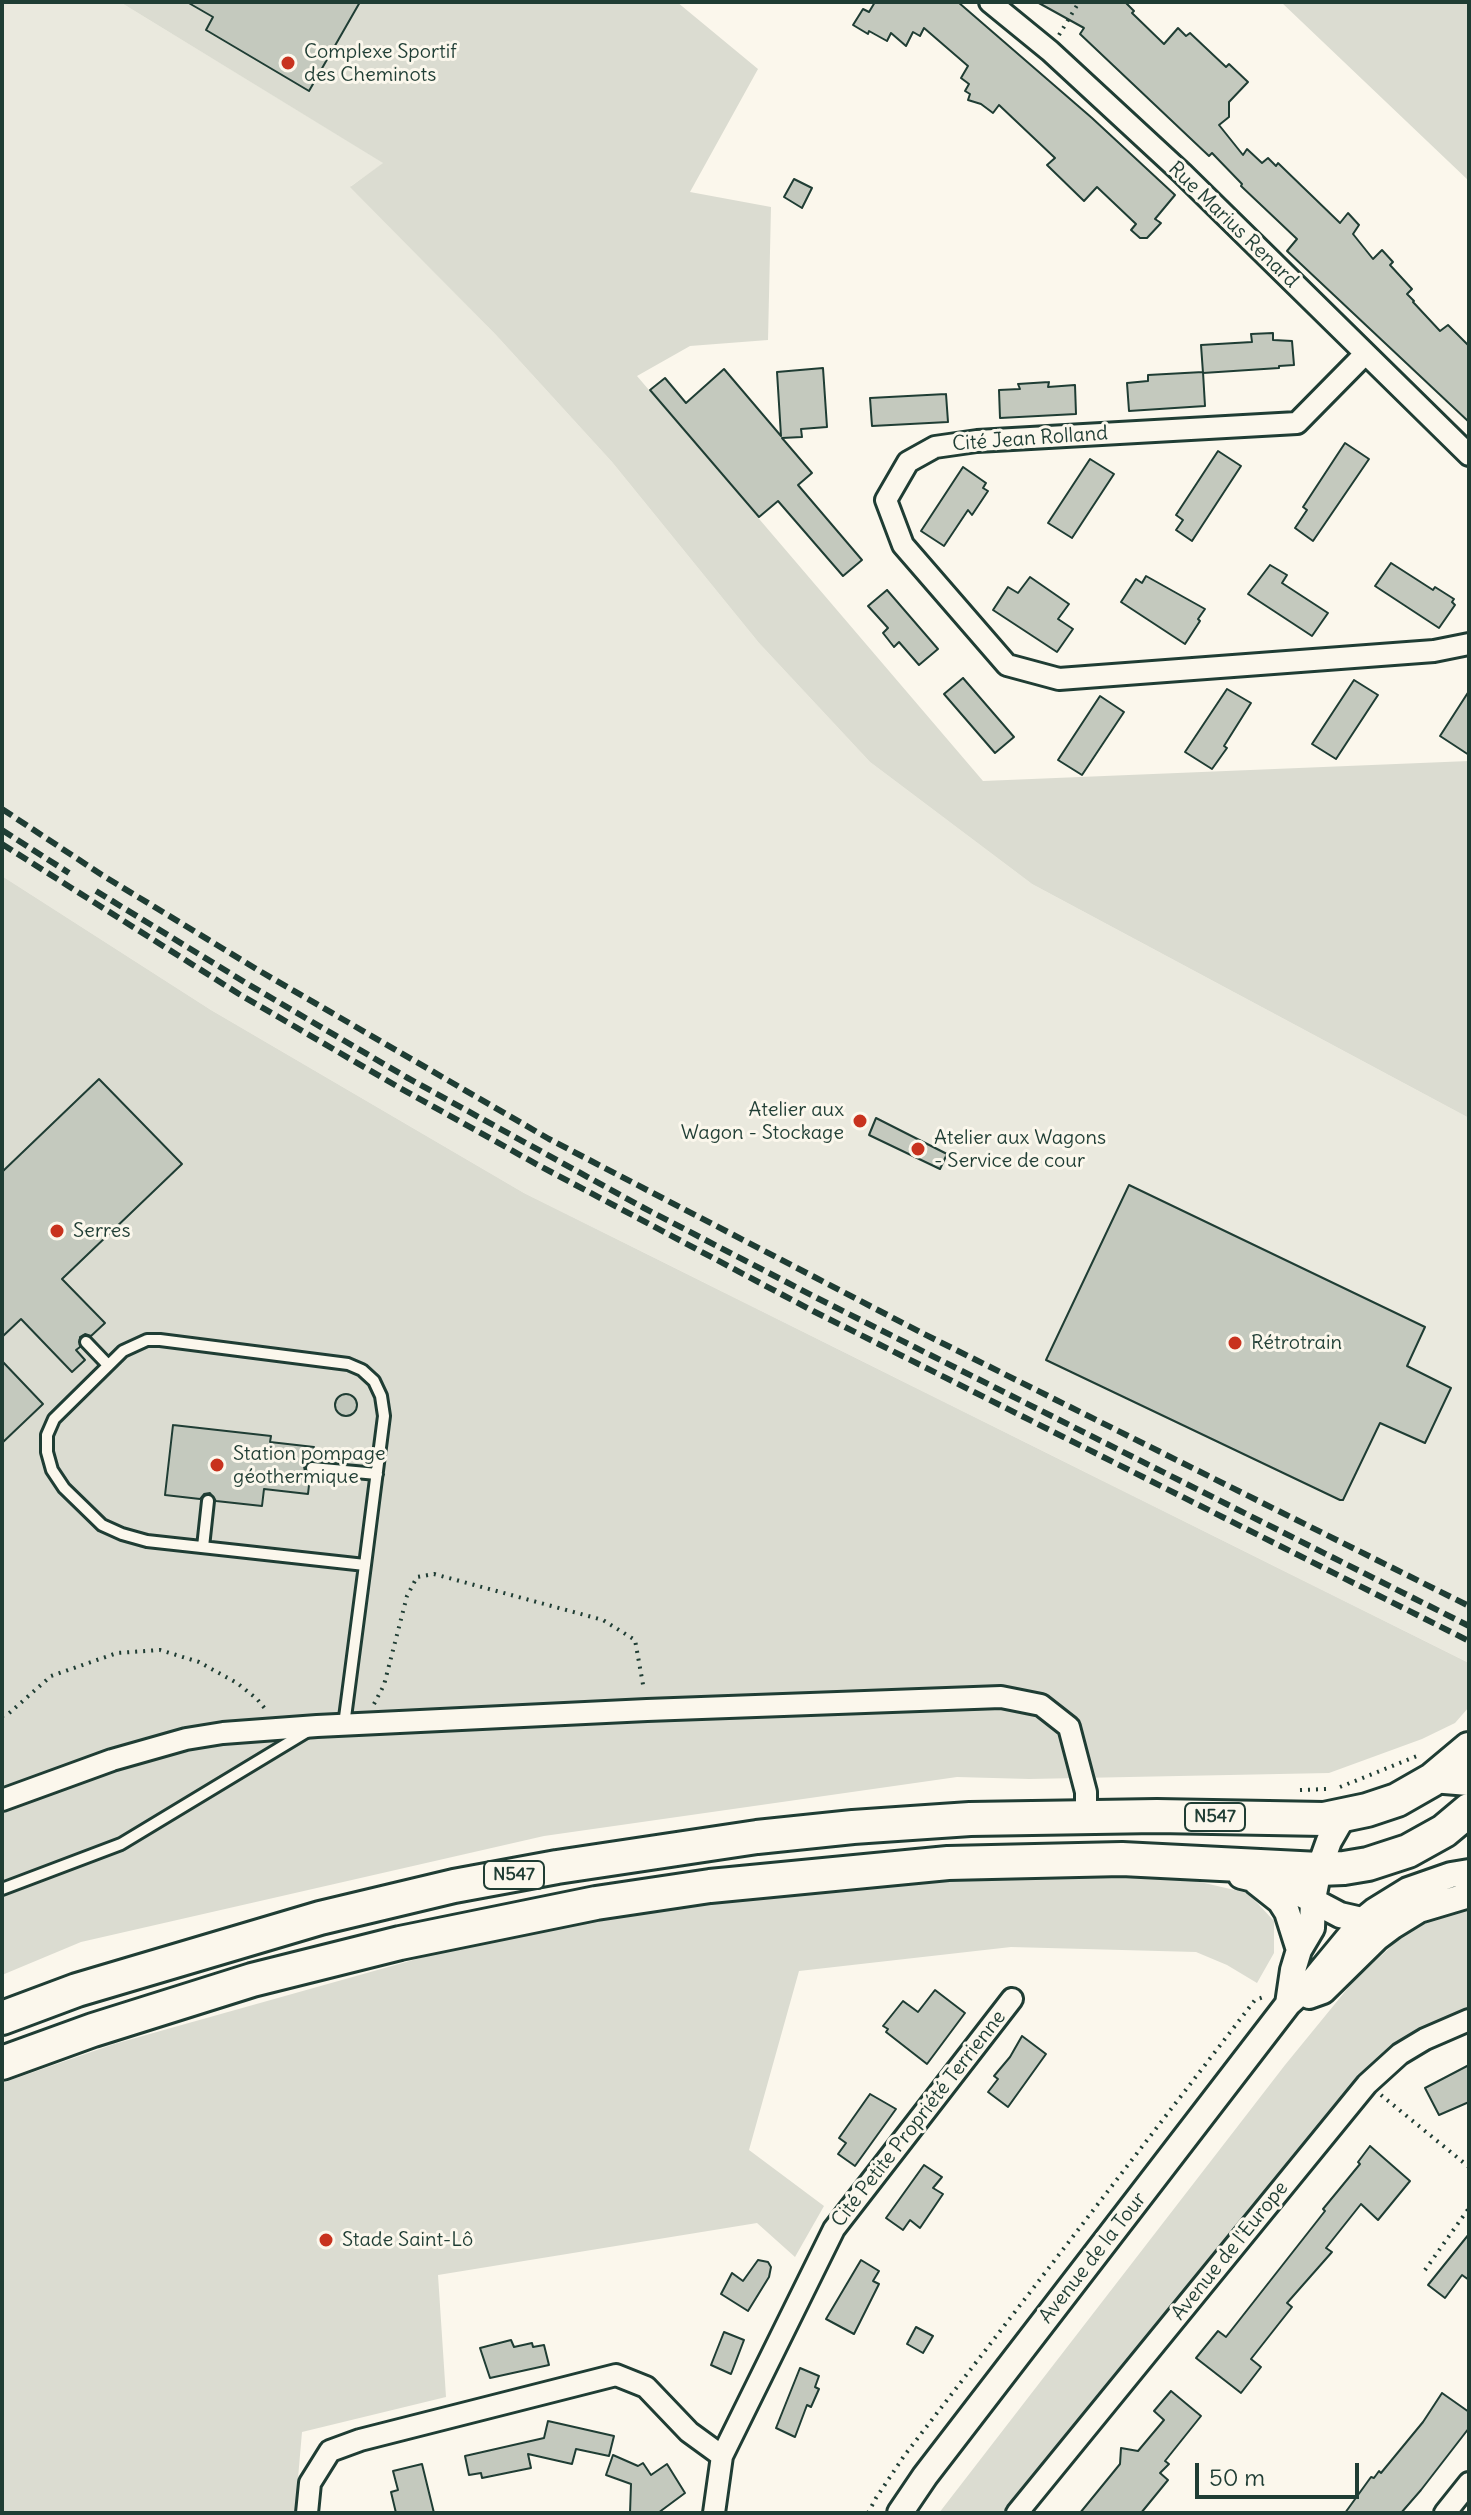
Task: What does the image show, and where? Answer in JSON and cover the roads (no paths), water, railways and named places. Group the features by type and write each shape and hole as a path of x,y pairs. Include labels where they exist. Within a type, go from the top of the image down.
{"main road":[{"name":"N547","path":"2,2018 77,1990 320,1918 454,1886 557,1867 663,1849 853,1827 970,1819 1086,1816 1304,1820 1338,1802 1397,1800 1430,1766 1469,1749"},
{"name":"N547","path":"2,2063 93,2030 252,1980 400,1943 596,1903 710,1886 948,1863 1122,1859 1191,1862 1316,1884 1408,1851 1444,1831 1469,1810"}],"street":[{"name":"Rue Marius Renard","path":"990,2 1050,51 1182,173 1469,455"},
{"name":"Cité Jean Rolland","path":"1365,354 1297,423 977,441 935,447 908,462 886,500 903,545 1007,665 1059,679 1434,651 1469,644"},
{"path":"2,1800 112,1760 186,1739 223,1733 647,1710 1001,1697 1041,1705 1069,1727 1086,1792 1086,1816"},
{"path":"1430,1766 1469,1783"},
{"name":"Avenue de la Tour","path":"1289,1996 1299,1950 1312,1928 1316,1884 1338,1802"},
{"path":"1191,1862 1287,1887 1316,1884 1340,1915 1393,1926"},
{"name":"Avenue de la Tour","path":"900,2513 1289,1996 1311,1983 1363,1920 1391,1900 1441,1878 1469,1872"},
{"name":"Avenue de la Tour","path":"1250,1878 1280,1901 1287,1912 1299,1950"},
{"path":"1289,1996 1323,1991 1393,1926 1419,1910 1469,1895"},
{"name":"Cité Petite Propriété Terrienne","path":"714,2513 722,2456 834,2229 1012,1999"},
{"name":"Avenue de l'Europe","path":"1017,2513 1367,2084 1400,2054 1425,2039 1469,2020"},
{"path":"307,2513 310,2483 330,2451 360,2440 616,2375 646,2387 689,2432 722,2456"},
{"path":"1445,2513 1469,2483"}],"lane":[{"path":"354,1724 365,1565 384,1416 381,1396 374,1381 362,1370 348,1364 147,1340 123,1351 54,1419 47,1435 47,1452 52,1470 64,1488 102,1525 147,1541 365,1565"},
{"path":"86,1342 108,1365"},
{"path":"312,1468 377,1474"},
{"path":"203,1547 208,1501"},
{"path":"2,1889 121,1844 317,1726"}],"railway":[{"path":"2,809 102,875 258,970 549,1139 924,1334 1469,1606"},
{"path":"2,830 69,873"},
{"path":"2,844 239,994 538,1165 813,1311 1469,1641"},
{"path":"96,891 406,1077 644,1208 1469,1626"}],"place":[{"name":"Complexe Sportif des Cheminots","path":"288,63"},
{"name":"Atelier aux Wagon - Stockage","path":"860,1121"},
{"name":"Atelier aux Wagons - Service de cour","path":"918,1149"},
{"name":"Serres","path":"57,1231"},
{"name":"Rétrotrain","path":"1235,1343"},
{"name":"Station pompage géothermique","path":"217,1465"},
{"name":"Stade Saint-Lô","path":"326,2240"}]}
